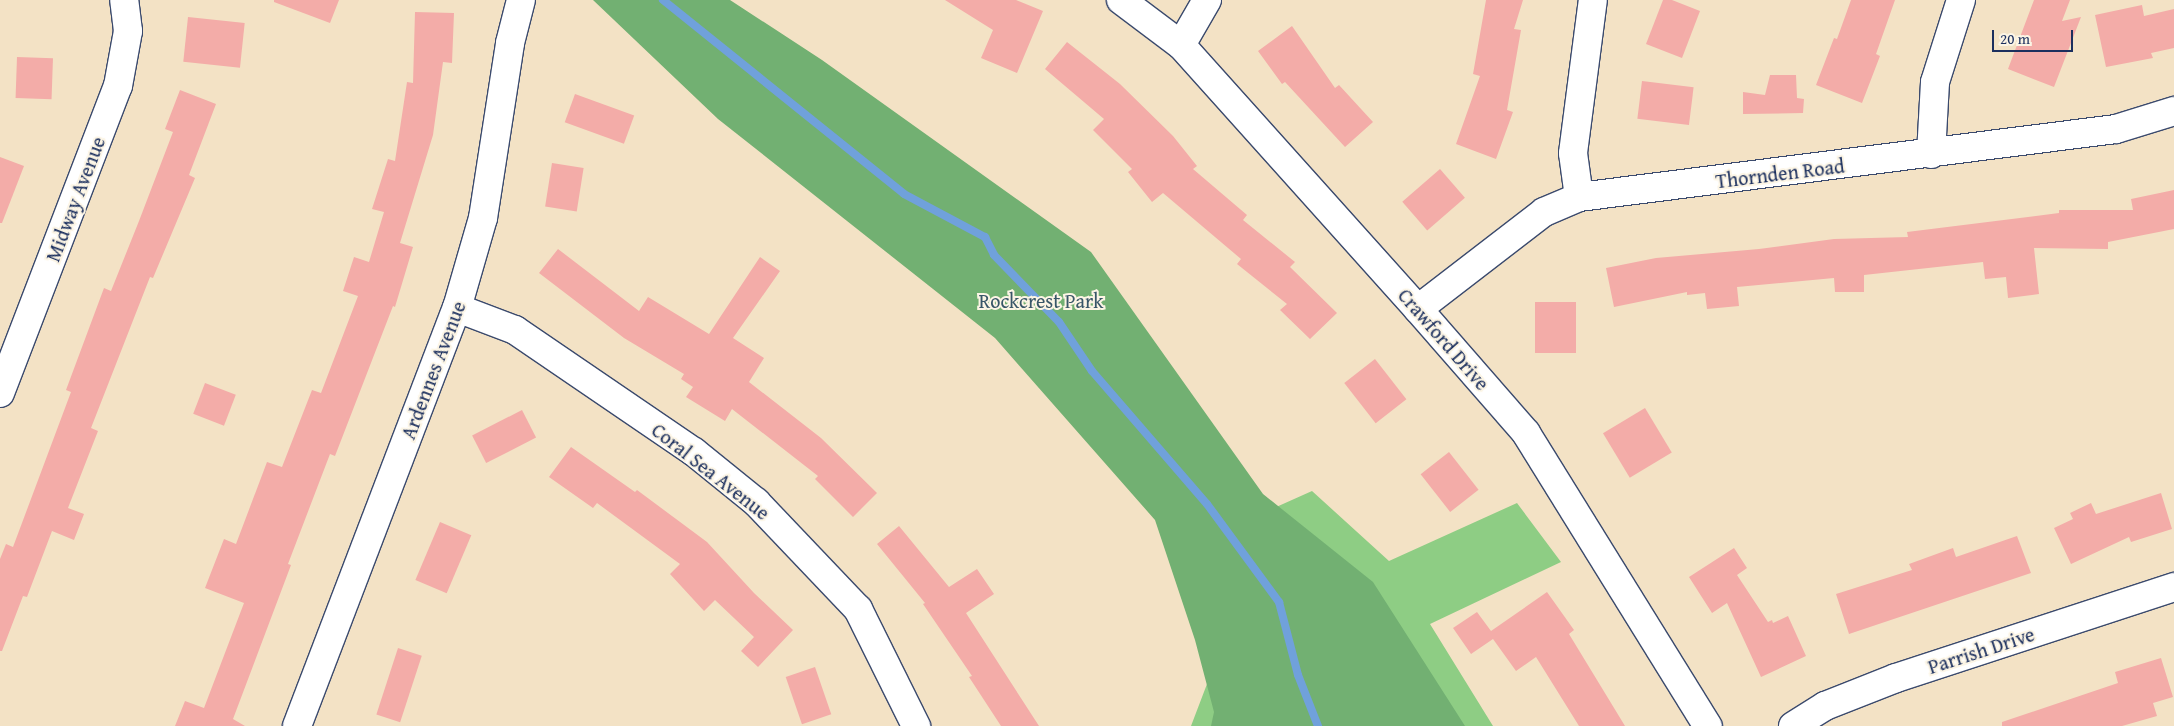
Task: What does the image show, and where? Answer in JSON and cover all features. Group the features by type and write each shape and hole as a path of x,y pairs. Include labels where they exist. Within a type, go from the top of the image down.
{"street":[{"name":"Midway Avenue","path":"0,393 118,86 128,31 124,0"},
{"name":"Ardennes Avenue","path":"301,725 457,308 483,218 510,43 521,0"},
{"name":"Crawford Drive","path":"1121,0 1181,45 1418,308 1526,433 1708,726"},
{"path":"1181,45 1207,0"},
{"path":"1579,197 1573,153 1593,0"},
{"path":"1931,154 1936,82 1961,0"},
{"name":"Thornden Road","path":"1418,308 1544,212 1579,197 1931,154 2116,129 2174,110"},
{"name":"Coral Sea Avenue","path":"457,308 515,330 694,452 756,502 858,609 916,726"},
{"name":"Parrish Drive","path":"1793,726 1825,706 1896,678 2174,587"}],"green space":[{"name":"Rockcrest Park","path":"593,0 730,0 822,60 1091,252 1263,494 1373,582 1465,726 1211,726 1214,712 1195,640 1155,520 995,338 718,119"},
{"path":"1312,491 1389,561 1517,503 1561,562 1430,624 1493,726 1191,726 1274,508"}],"building":[{"path":"274,0 339,0 330,23 274,2"},
{"path":"945,0 1016,0 1043,11 1017,73 981,58 993,30"},
{"path":"1486,0 1523,0 1514,29 1521,30 1507,110 1513,112 1496,159 1456,144 1480,76 1473,74"},
{"path":"1663,0 1672,0 1700,11 1682,58 1646,44"},
{"path":"1851,0 1895,0 1876,54 1880,56 1862,103 1816,85 1834,38 1837,39"},
{"path":"2034,0 2070,0 2062,21 2081,17 2054,87 2008,69"},
{"path":"2142,5 2144,16 2174,9 2174,48 2151,53 2153,58 2106,67 2095,15"},
{"path":"415,12 454,13 452,63 443,62 433,135 400,243 413,247 395,307 393,306 335,456 330,454 288,564 291,565 233,719 245,726 175,726 185,701 204,708 244,603 205,588 224,539 236,544 267,462 282,467 312,390 321,393 358,296 343,291 354,257 369,262 384,212 372,209 388,159 395,161 407,82 413,83"},
{"path":"188,17 245,23 240,68 183,62"},
{"path":"1292,26 1335,88 1339,85 1373,122 1345,147 1285,82 1282,84 1258,51"},
{"path":"1067,42 1120,84 1173,136 1197,166 1193,169 1247,215 1243,220 1295,262 1290,267 1337,313 1310,339 1280,310 1287,304 1237,264 1241,259 1163,193 1152,202 1128,172 1132,169 1093,130 1104,119 1045,69"},
{"path":"17,57 53,58 52,99 16,98"},
{"path":"1770,75 1796,75 1797,98 1804,99 1803,113 1743,114 1743,92 1765,95"},
{"path":"1642,81 1694,87 1689,125 1637,119"},
{"path":"180,90 216,104 189,175 195,178 153,278 150,277 91,428 98,431 68,508 84,514 74,540 52,531 27,597 23,596 2,651 0,651 0,559 6,544 13,547 71,392 66,390 104,288 111,291 139,221 173,132 165,129"},
{"path":"575,94 634,116 624,144 565,122"},
{"path":"0,157 24,166 2,223 0,223"},
{"path":"552,163 584,168 577,211 545,206"},
{"path":"1440,169 1465,198 1427,230 1402,202"},
{"path":"2174,190 2174,229 2108,242 2108,249 2034,248 2039,294 2008,298 2006,277 1985,279 1983,262 1864,275 1864,292 1835,292 1834,278 1737,287 1739,306 1707,309 1705,293 1687,295 1687,292 1614,307 1606,268 1656,258 1759,249 1834,239 1908,237 1907,232 2059,213 2059,210 2133,210 2131,199"},
{"path":"558,249 639,311 648,297 709,334 760,257 780,271 733,338 764,358 749,382 821,438 877,493 853,517 815,479 818,476 732,409 725,421 686,397 693,387 681,379 684,374 624,338 539,273"},
{"path":"1535,302 1576,302 1576,353 1535,353"},
{"path":"1375,359 1406,399 1376,423 1344,383"},
{"path":"205,383 236,395 224,426 193,414"},
{"path":"1645,408 1672,453 1630,478 1603,433"},
{"path":"522,410 536,438 486,463 472,435"},
{"path":"571,447 635,492 637,490 707,542 754,593 793,630 758,667 741,651 754,637 715,600 704,611 670,574 680,564 597,503 593,508 549,477"},
{"path":"1449,452 1479,490 1450,512 1421,474"},
{"path":"2161,493 2172,529 2131,542 2129,537 2071,564 2054,528 2073,519 2070,513 2091,503 2096,514"},
{"path":"440,522 471,535 447,593 415,580"},
{"path":"899,526 949,587 977,569 994,594 966,613 1039,726 1001,726 969,677 972,676 923,604 925,603 877,544"},
{"path":"2017,536 2031,573 1849,634 1836,594 1912,570 1909,564 1953,548 1956,557"},
{"path":"1734,548 1747,568 1737,575 1768,622 1772,620 1773,623 1788,616 1806,656 1761,677 1727,603 1712,613 1689,577"},
{"path":"1547,592 1574,630 1569,634 1625,726 1579,726 1536,657 1516,671 1493,639 1471,654 1453,628 1477,612 1491,631"},
{"path":"398,648 422,656 400,722 376,715"},
{"path":"2161,658 2173,697 2153,703 2157,716 2122,726 2002,726 2002,722 2118,683 2115,672"},
{"path":"815,667 831,714 802,724 786,677"}],"waterway":[{"path":"663,0 904,194 985,237 994,255 1059,322 1092,371 1207,504 1279,602 1298,675 1318,726"}]}
